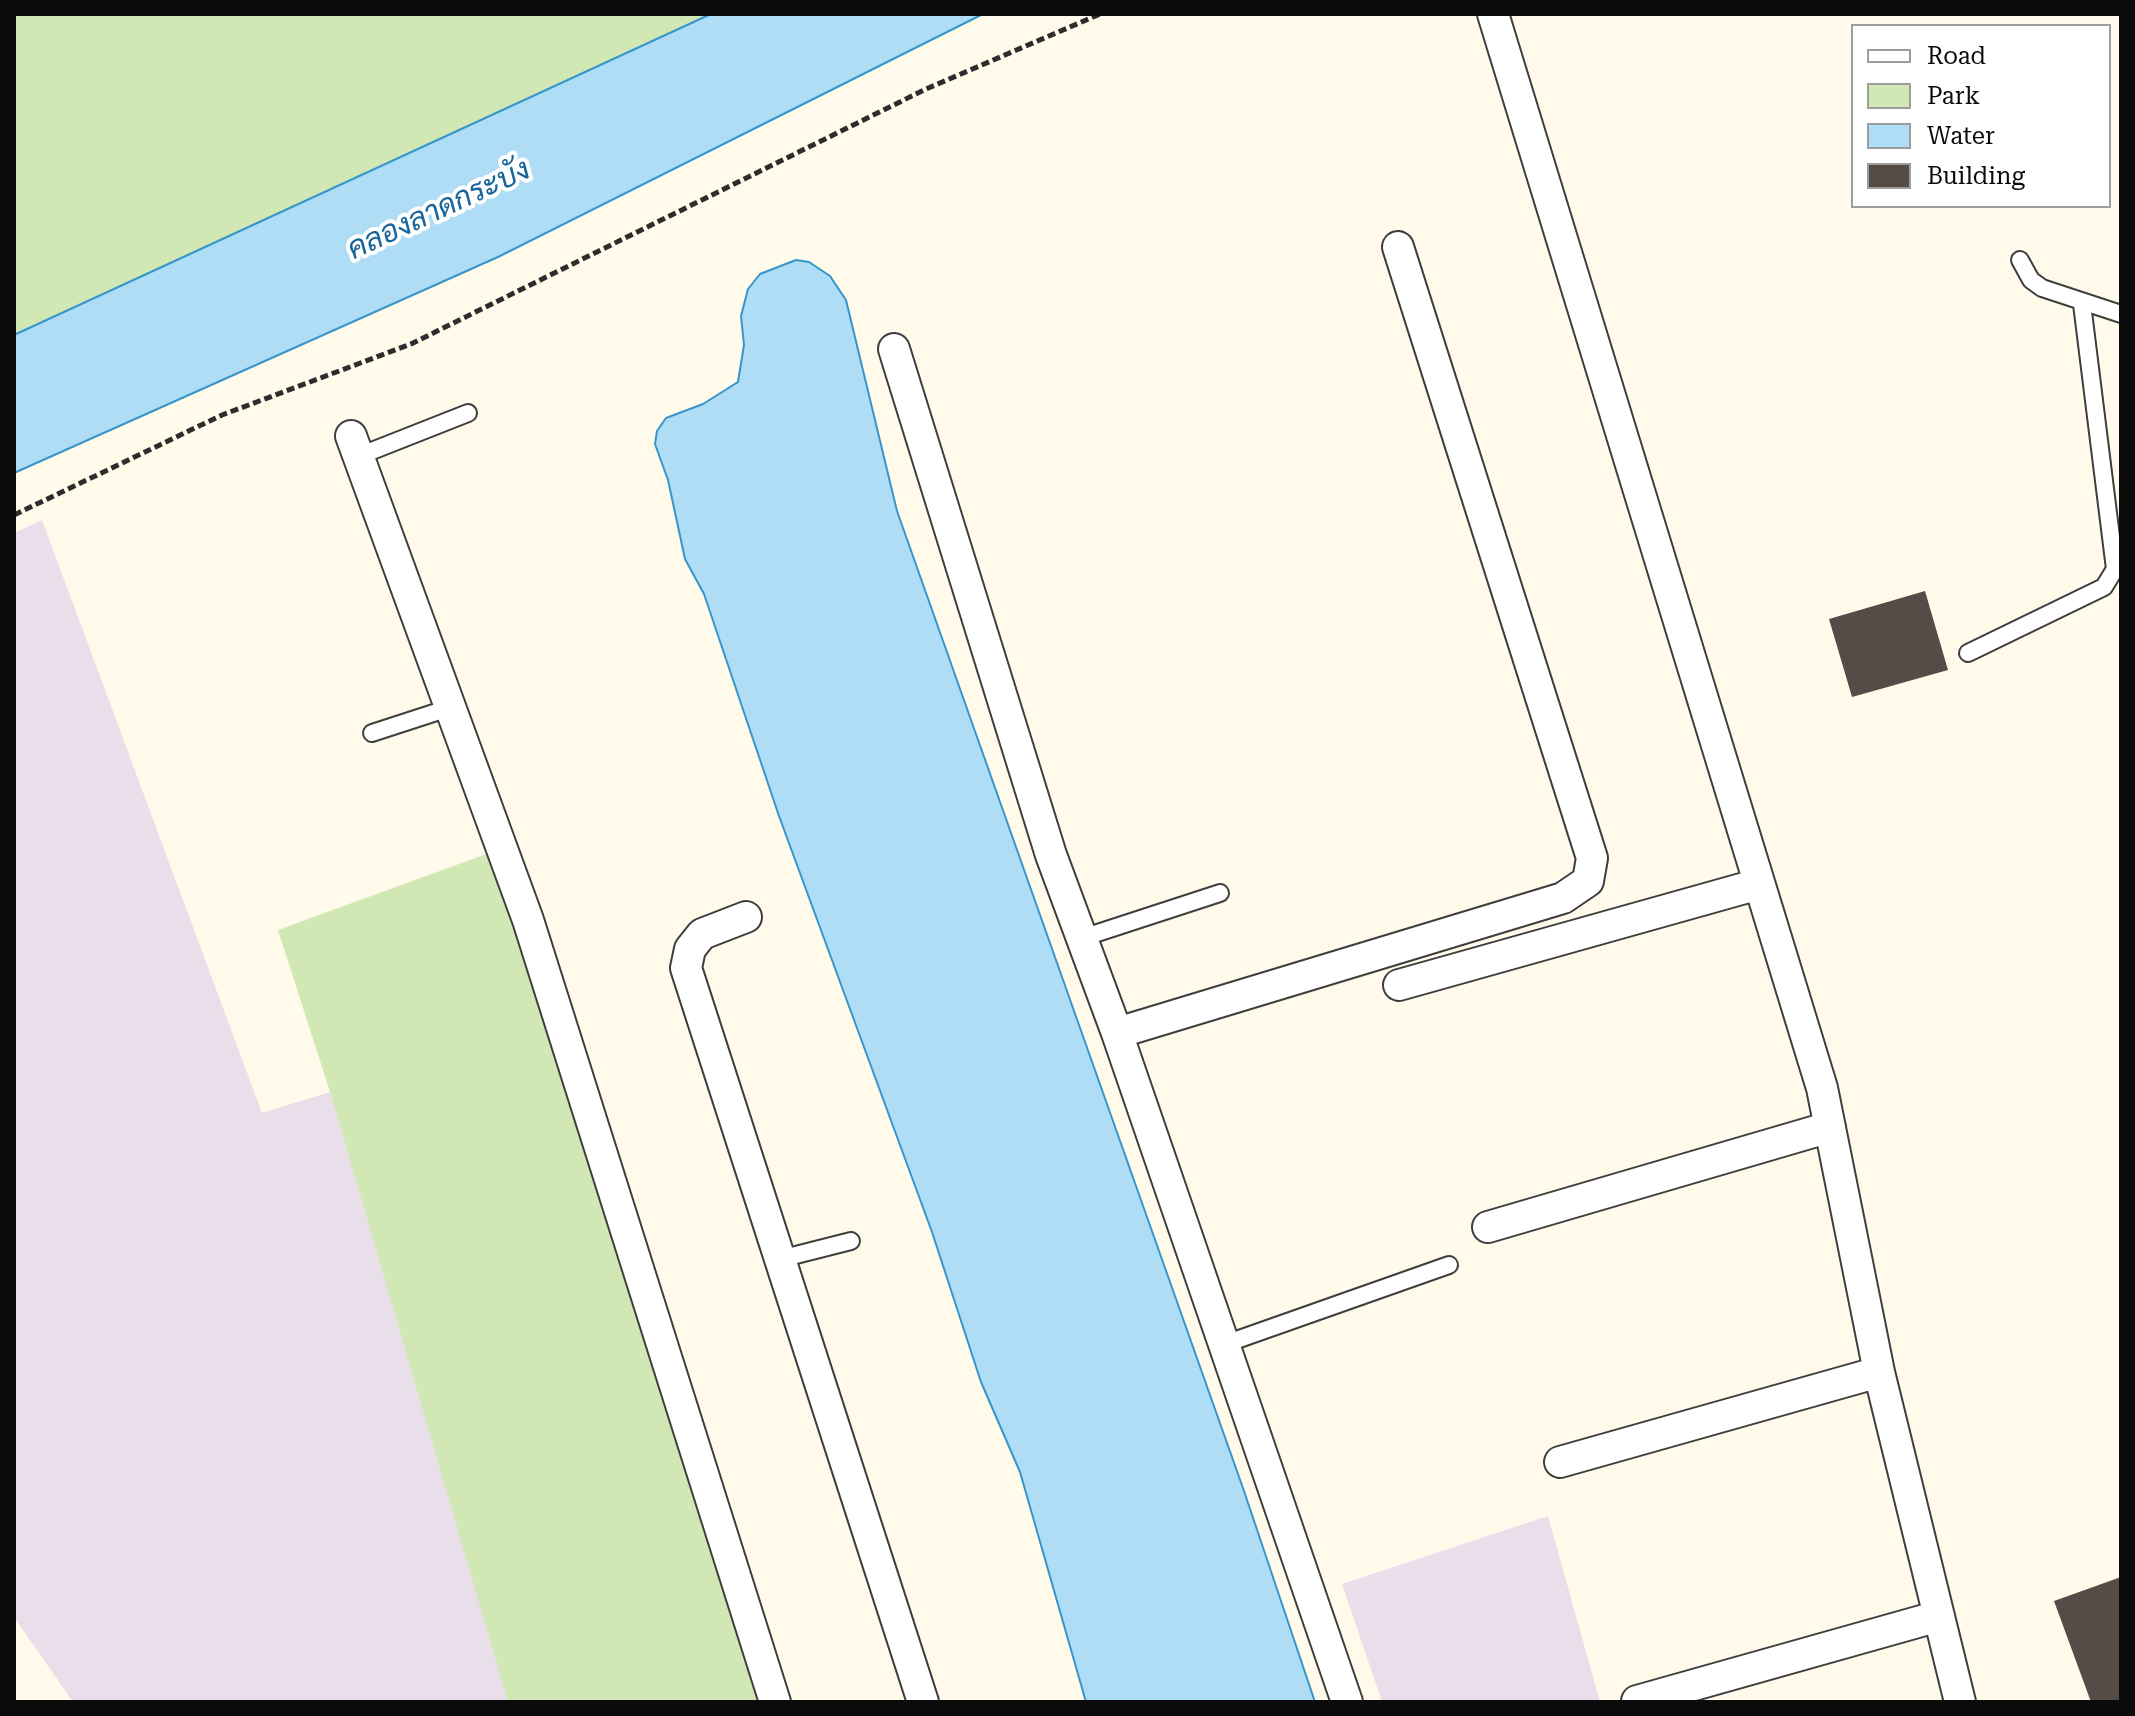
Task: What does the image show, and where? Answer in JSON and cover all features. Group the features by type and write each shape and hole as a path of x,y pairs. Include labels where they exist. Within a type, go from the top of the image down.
{"street":[{"path":"1493,14 1822,1088 1879,1372 1960,1702"},
{"path":"1117,1033 1563,898 1588,881 1592,858 1398,247"},
{"path":"894,349 1051,855 1117,1033 1347,1702"},
{"path":"355,446 528,920 775,1702"},
{"path":"1399,985 1759,884"},
{"path":"746,917 702,934 690,949 686,968 923,1702"},
{"path":"1488,1227 1830,1127"},
{"path":"1560,1462 1879,1372"},
{"path":"1637,1701 1939,1616"}],"lane":[{"path":"2020,260 2031,280 2042,288 2082,304 2121,314"},
{"path":"1968,653 2104,587 2115,569 2082,304"},
{"path":"355,446 468,413"},
{"path":"372,733 452,707"},
{"path":"1082,938 1220,893"},
{"path":"780,1259 851,1241"},
{"path":"1225,1344 1449,1265"}],"path":[{"path":"14,515 222,415 411,344 926,89 1100,14"}],"shaded area":[{"path":"42,520 262,1113 330,1092 509,1702 73,1702 14,1617 14,533"},
{"path":"1548,1516 1600,1702 1382,1702 1342,1584"}],"green space":[{"path":"14,14 711,14 14,335"},
{"path":"489,853 594,1164 761,1702 508,1702 330,1092 278,930"}],"water":[{"name":"คลองลาดกระบัง","path":"711,14 983,14 498,257 14,473 14,335"},
{"path":"796,260 809,262 830,276 846,300 897,511 1244,1491 1315,1702 1086,1702 1020,1472 981,1382 932,1232 779,816 704,594 685,559 668,480 655,444 657,431 666,418 703,404 738,382 744,345 741,316 748,289 760,274"}],"building":[{"path":"1925,591 1948,670 1852,697 1829,619"},
{"path":"2121,1577 2121,1702 2091,1702 2054,1601"}]}
